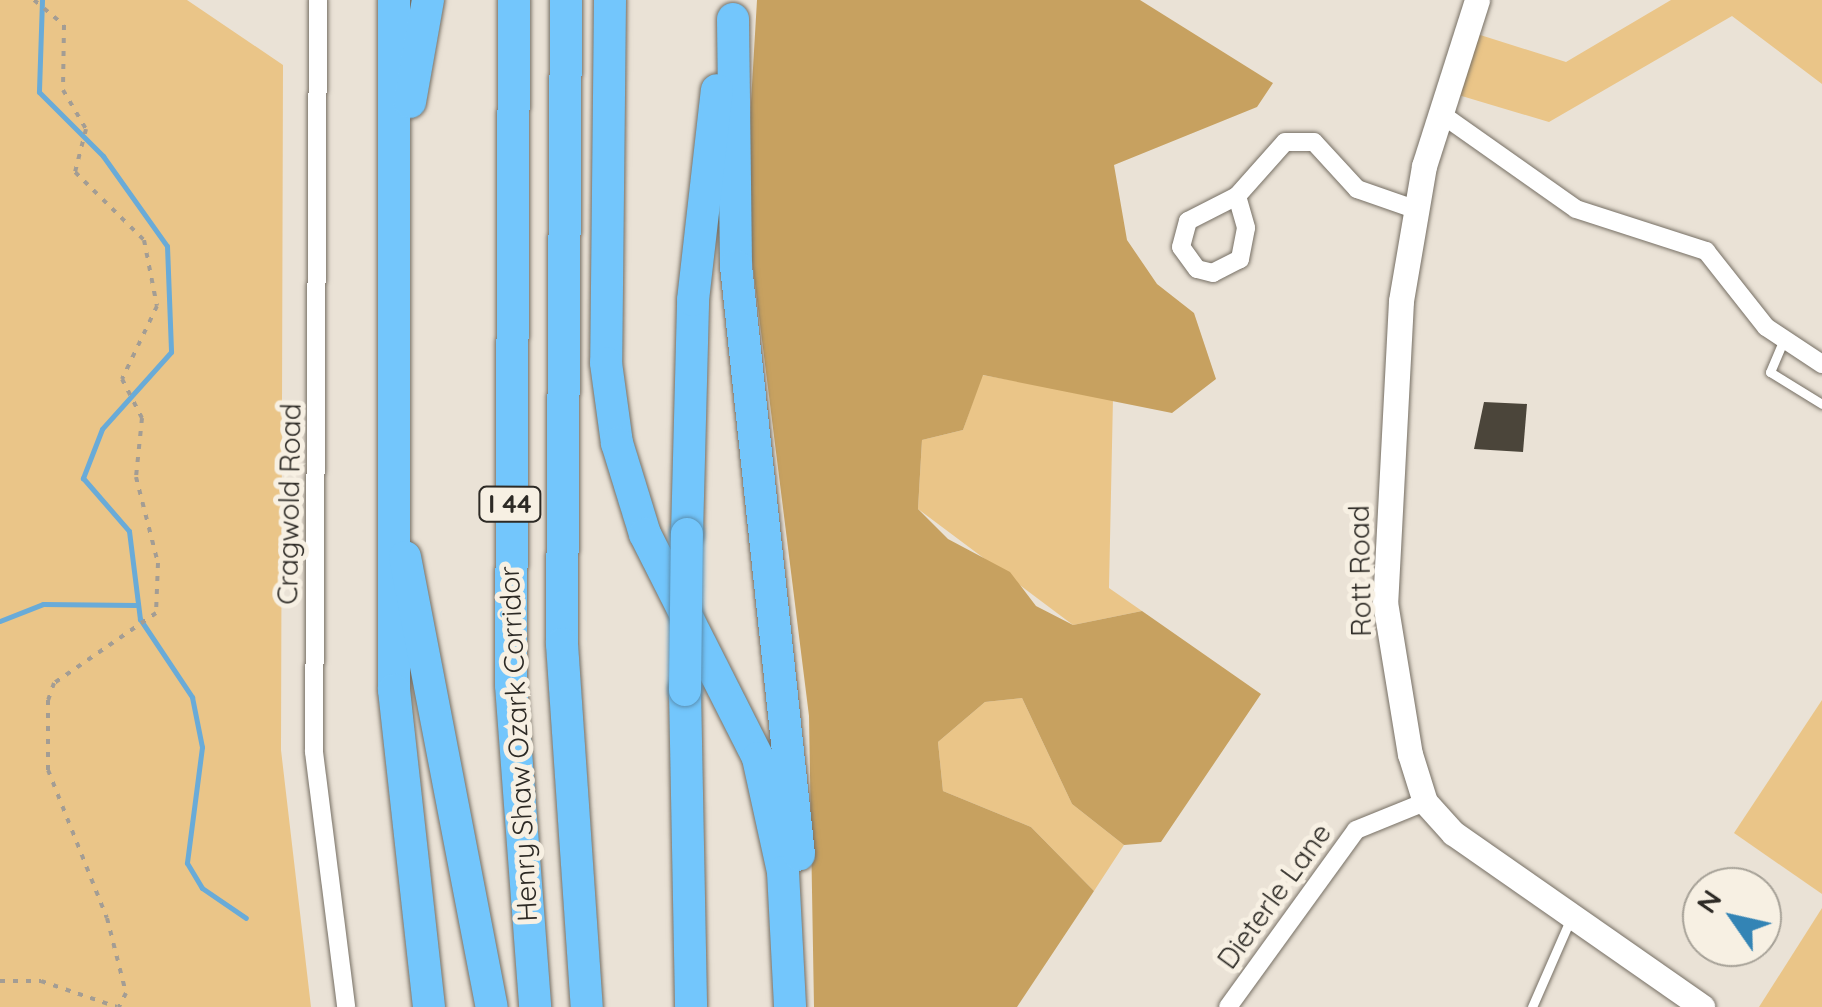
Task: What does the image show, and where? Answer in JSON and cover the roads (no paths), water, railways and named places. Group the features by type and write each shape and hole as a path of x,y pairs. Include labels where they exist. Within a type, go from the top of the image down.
{"highway":[{"path":"394,0 394,690 429,1007"},
{"path":"397,176 428,0"},
{"name":"Henry Shaw Ozark Corridor","path":"514,0 510,685 535,1007"},
{"name":"Henry Shaw Ozark Corridor","path":"566,0 562,644 587,1007"},
{"path":"610,0 606,364 617,443 645,534 758,758 783,872 792,1007"},
{"path":"735,9 736,266 795,778 792,1007"},
{"path":"692,1007 685,690 698,236 735,9"},
{"path":"394,514 492,1007"}],"street":[{"name":"Cragwold Road","path":"318,0 314,752 346,1007"},
{"name":"Rott Road","path":"1425,802 1385,602 1414,209 1440,112 1477,0"},
{"path":"1440,112 1576,209 1706,251 1784,338 1822,364"},
{"path":"1237,196 1246,228 1240,259 1213,273 1198,269 1182,246 1188,221 1237,196 1266,155 1285,142 1314,142 1357,189 1414,209"},
{"path":"1425,802 1453,834 1702,1007"},
{"name":"Dieterle Lane","path":"1228,1007 1356,830 1425,802"}],"lane":[{"path":"1784,338 1770,372 1822,404"},
{"path":"1532,1007 1572,918"}],"waterway":[{"path":"42,0 39,92 103,156 167,246 171,352 102,429 83,478 129,531 140,619 192,697 202,747 187,863 202,888 246,918"},
{"path":"0,621 43,604 136,605"}]}
